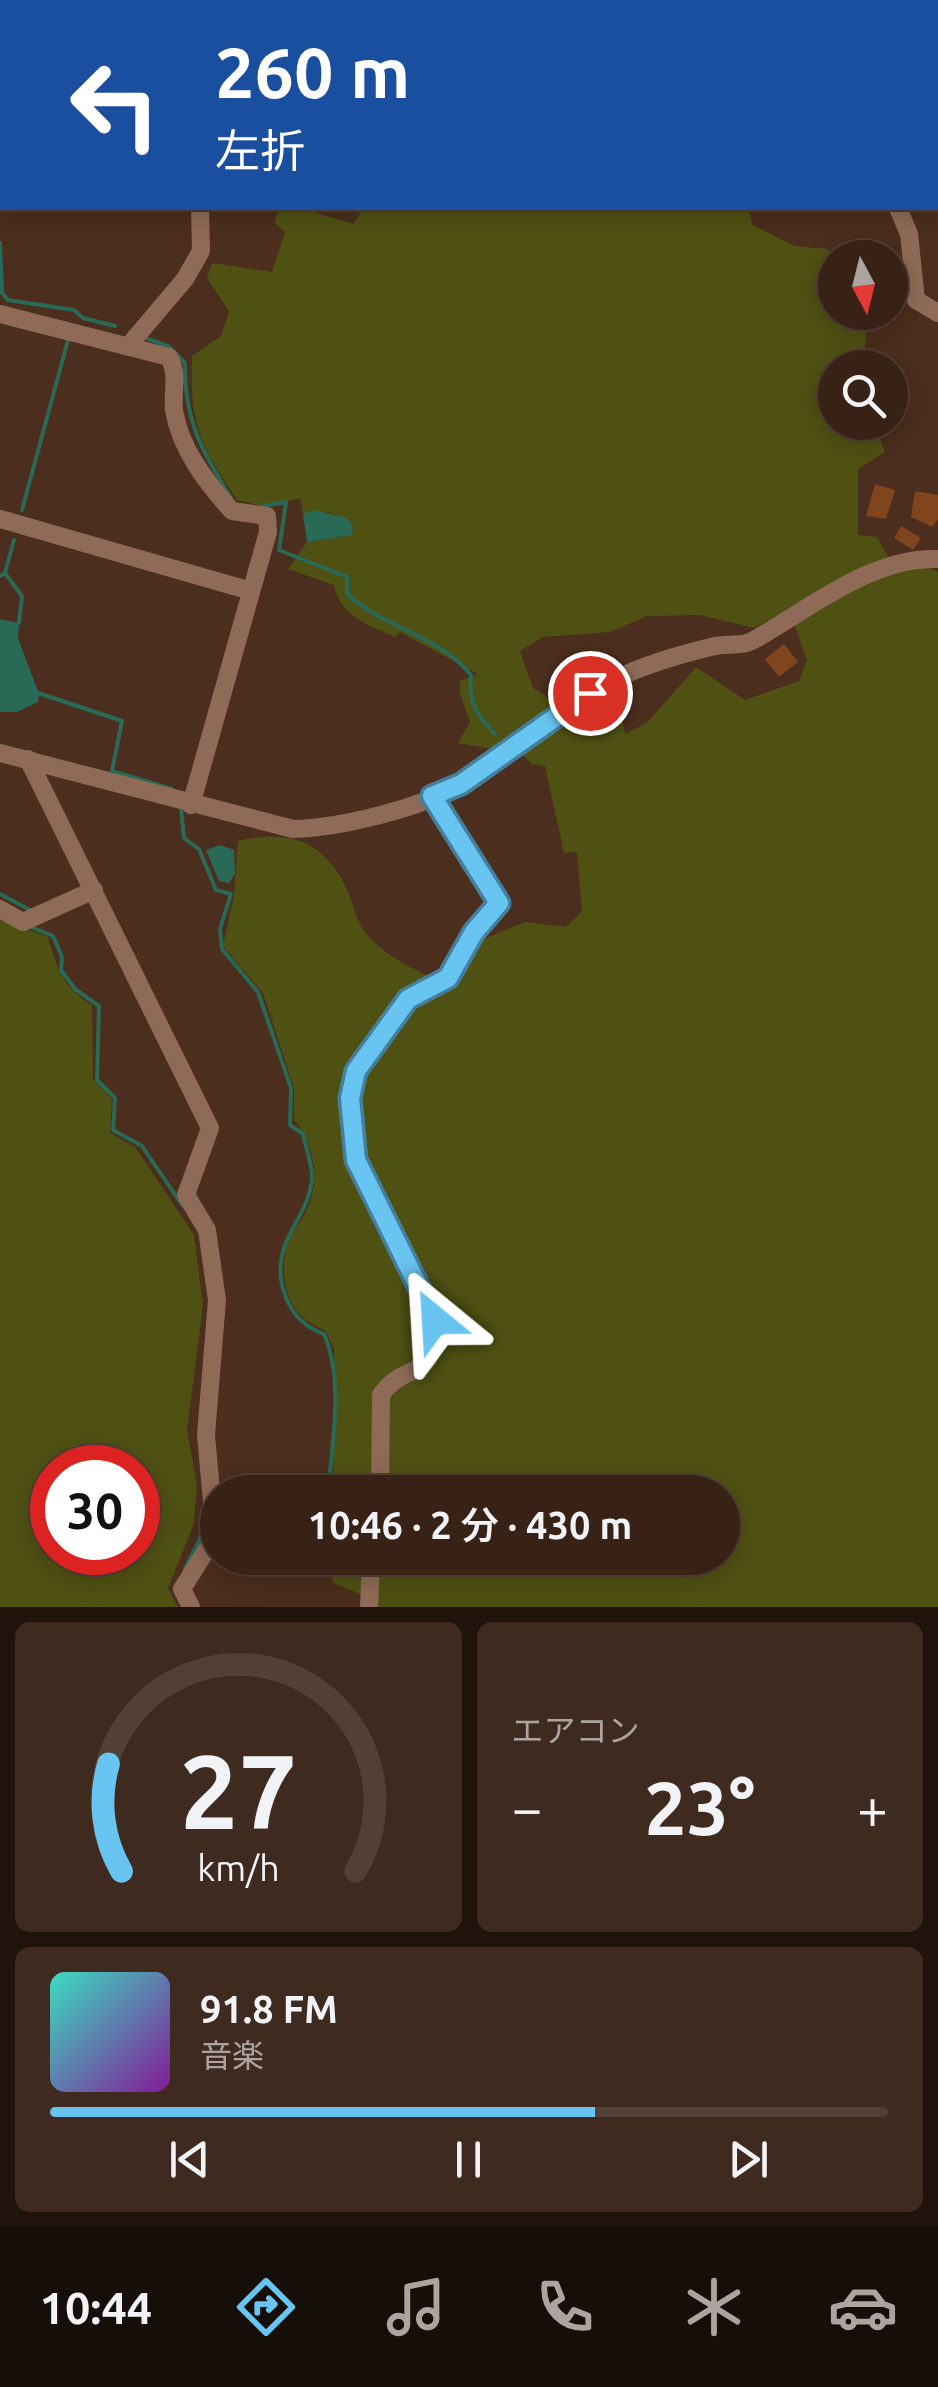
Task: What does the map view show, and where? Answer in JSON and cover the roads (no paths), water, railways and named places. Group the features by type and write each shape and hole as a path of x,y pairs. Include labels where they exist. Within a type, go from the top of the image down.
{"street":[{"path":"130,344 185,279 202,251 200,210"},
{"path":"899,210 908,234 916,300 938,312"},
{"path":"0,314 169,357 175,369 174,407 179,429 210,486 232,511 267,516 268,532 192,805"},
{"path":"0,519 251,591"},
{"path":"0,752 294,829 336,828 461,784 568,706 614,680 719,644 746,644 870,576 914,558 938,559"},
{"path":"28,758 210,1128 186,1195 207,1230 217,1300 206,1435 215,1496 214,1524 209,1546 182,1589 191,1607"},
{"path":"380,1475 381,1396 389,1382 413,1375 427,1360 436,1344 435,1320 362,1174 351,1136 350,1098 356,1071 408,999 448,978 474,932 499,903 432,796"},
{"path":"0,909 23,922 94,890"},
{"path":"369,1607 370,1575"}],"water":[{"path":"313,510 347,518 353,527 352,535 307,542 303,514"},
{"path":"0,619 19,623 18,638 39,694 38,702 17,712 0,712"},
{"path":"220,845 234,850 235,874 229,883 219,881 206,850"}],"waterway":[{"path":"0,243 2,293 8,300 74,310 83,318 115,326"},
{"path":"148,339 168,346 185,363 191,418 211,465 231,498"},
{"path":"22,510 68,340"},
{"path":"258,507 286,502 279,550 347,577 347,593 362,605 458,661 471,675 475,708 495,734"},
{"path":"0,576 5,573 14,540"},
{"path":"5,573 22,596 19,623"},
{"path":"35,692 122,721 112,771 172,789"},
{"path":"181,809 184,838 199,849 216,890 231,894 220,929 222,949 258,992 291,1088 290,1125 303,1134 310,1163 310,1189 285,1245 281,1273 286,1299 301,1320 324,1334 330,1352 335,1412 329,1475"},
{"path":"0,894 30,910"},
{"path":"31,927 53,936 62,957 61,970 75,989 99,1006 97,1080 115,1098 113,1130 142,1146 182,1205"},
{"path":"185,1569 200,1539"}]}
